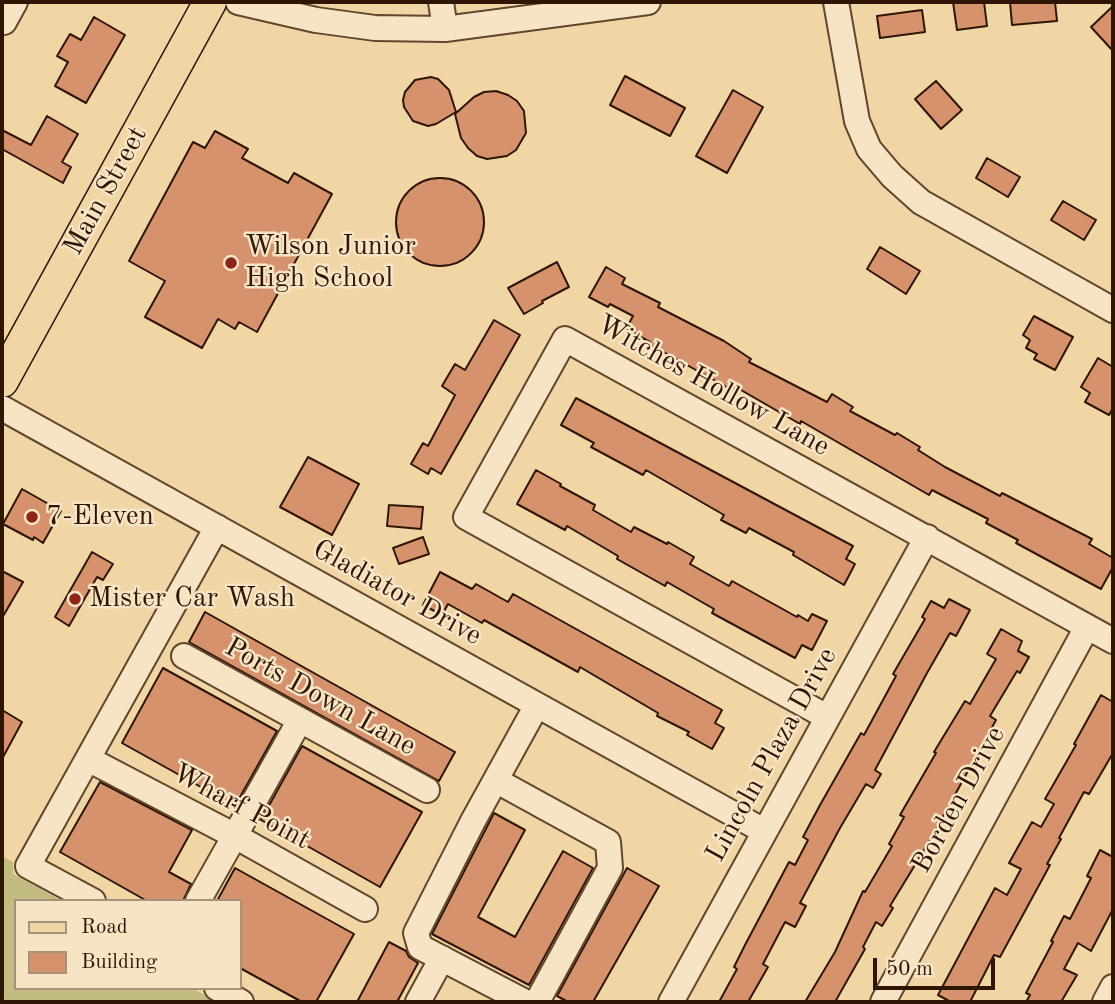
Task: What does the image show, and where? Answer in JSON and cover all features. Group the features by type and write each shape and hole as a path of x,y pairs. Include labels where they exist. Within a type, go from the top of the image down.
{"main road":[{"name":"Main Street","path":"2,381 210,2"}],"street":[{"path":"239,2 316,20 375,28 444,29 648,2"},
{"path":"441,2 444,29"},
{"path":"836,2 857,121 869,149 892,176 920,202 1113,310"},
{"name":"Witches Hollow Lane","path":"827,717 466,517 565,339 1113,641"},
{"name":"Gladiator Drive","path":"2,408 764,831"},
{"path":"89,899 28,866 217,527"},
{"name":"Lincoln Plaza Drive","path":"671,1002 927,537"},
{"name":"Borden Drive","path":"883,1002 1087,627"},
{"name":"Ports Down Lane","path":"184,656 427,790"},
{"path":"525,1002 421,947 416,933 537,705"},
{"path":"199,899 300,720"},
{"name":"Wharf Point","path":"88,759 235,836 365,909"},
{"path":"496,781 608,842 610,868 537,1002"},
{"path":"418,1002 442,958"},
{"path":"1105,1002 1113,987"},
{"path":"220,990 241,1002"}],"shaded area":[{"path":"2,856 13,862 13,874 58,899 14,899 14,990 196,990 218,1002 10,1002 2,998"}],"building":[{"path":"953,2 984,2 987,26 957,30"},
{"path":"1010,2 1055,2 1057,21 1012,25"},
{"path":"1113,6 1113,51 1091,27"},
{"path":"922,10 925,32 880,38 877,16"},
{"path":"94,17 125,35 86,103 55,86 68,62 57,56 70,34 81,40"},
{"path":"625,76 685,108 670,136 610,105"},
{"path":"431,77 438,79 449,90 456,112 428,126 413,121 404,107 403,100 405,92 415,80"},
{"path":"936,81 962,110 941,129 915,99"},
{"path":"733,90 763,107 727,173 696,156"},
{"path":"496,91 517,101 524,111 526,133 516,150 507,156 487,159 477,156 468,148 461,138 455,114 474,97 484,92"},
{"path":"47,116 78,134 62,162 71,167 63,183 2,149 2,130 31,145"},
{"path":"215,131 248,149 242,158 288,183 294,173 332,194 257,332 239,322 235,329 218,319 202,348 145,317 165,281 129,261 193,142 205,148"},
{"path":"987,158 1020,177 1008,197 976,178"},
{"path":"440,178 457,182 471,191 480,205 484,222 480,239 471,253 457,262 440,266 423,262 409,253 400,239 396,222 400,205 409,191 423,182"},
{"path":"1063,201 1096,220 1084,240 1051,220"},
{"path":"880,247 920,271 906,294 867,269"},
{"path":"557,262 569,287 524,314 508,288"},
{"path":"606,267 625,278 622,284 660,303 658,307 724,341 751,359 749,362 827,402 832,394 853,407 850,411 895,435 897,433 945,467 1092,539 1089,544 1113,558 1113,567 1101,589 1016,543 1018,540 986,523 988,519 932,490 929,495 801,421 800,424 734,386 732,390 649,344 650,342 626,329 633,316 589,297"},
{"path":"1034,316 1073,337 1055,370 1034,359 1037,354 1026,348 1030,340 1023,335"},
{"path":"494,320 520,335 441,474 431,468 428,474 411,464 423,443 428,446 455,395 442,386 455,364 465,370"},
{"path":"1098,358 1113,367 1113,408 1109,415 1085,402 1090,393 1081,387"},
{"path":"576,398 853,546 846,559 855,564 844,585 793,555 794,552 749,528 746,533 721,520 724,515 646,470 643,475 591,447 594,443 561,425"},
{"path":"308,457 359,484 332,535 280,507"},
{"path":"536,470 595,505 593,510 631,532 634,527 694,557 690,564 729,586 732,581 808,621 812,614 827,621 812,650 802,645 795,658 712,613 714,609 667,582 665,586 617,559 618,556 567,526 565,530 517,504"},
{"name":"7-Eleven","path":"22,489 61,511 43,543 3,524"},
{"path":"389,505 423,507 421,529 387,526"},
{"path":"423,537 429,554 399,564 393,548"},
{"name":"Mister Car Wash","path":"92,552 113,564 103,580 97,577 69,626 55,617"},
{"path":"2,571 23,582 2,618"},
{"path":"440,572 472,589 476,584 508,602 513,594 722,710 715,723 724,728 712,749 687,735 689,732 657,716 658,713 580,667 578,672 484,620 482,623 448,604 442,615 423,605"},
{"path":"949,599 970,610 956,636 950,633 927,673 875,770 881,774 873,788 866,784 840,828 800,903 806,906 795,927 785,922 763,964 768,967 748,1002 719,1002 737,969 734,967 745,945 789,862 795,865 808,840 803,837 820,805 861,733 864,735 896,676 893,674 925,619 922,617 931,601 944,608"},
{"path":"205,612 455,752 439,781 189,642"},
{"path":"1001,629 1022,641 1018,651 1029,657 1020,673 1017,671 990,716 996,720 929,842 890,906 893,908 882,926 876,922 863,947 865,949 835,1002 805,1002 835,952 863,891 865,892 892,846 889,844 904,817 900,815 936,753 934,752 965,701 970,704 996,659 987,654"},
{"path":"163,668 277,731 235,806 122,743"},
{"path":"1101,695 1113,702 1113,753 1089,794 1084,792 1059,838 1061,839 1047,864 1050,865 1000,957 994,955 970,1002 951,1002 938,995 995,888 1007,895 1021,869 1009,863 1032,822 1041,827 1054,804 1045,799"},
{"path":"2,710 22,722 2,759"},
{"path":"302,746 422,812 380,887 261,820"},
{"path":"100,782 192,830 169,872 191,884 184,899 143,899 60,852"},
{"path":"494,813 525,830 478,917 515,937 563,851 593,868 529,985 432,934"},
{"path":"1100,850 1113,857 1113,909 1091,951 1078,943 1064,969 1077,975 1061,1002 1026,1002 1030,995 1026,993 1053,942 1051,941 1064,916 1070,919 1091,878 1087,876"},
{"path":"235,868 354,934 316,1002 302,1002 242,969 242,899 218,899"},
{"path":"627,868 659,886 593,1002 568,1002 557,996"},
{"path":"389,942 406,951 409,957 418,963 397,1002 357,1002"}],"place":[{"name":"Wilson Junior High School","path":"231,263"},
{"name":"7-Eleven","path":"32,517"},
{"name":"Mister Car Wash","path":"75,599"}]}
